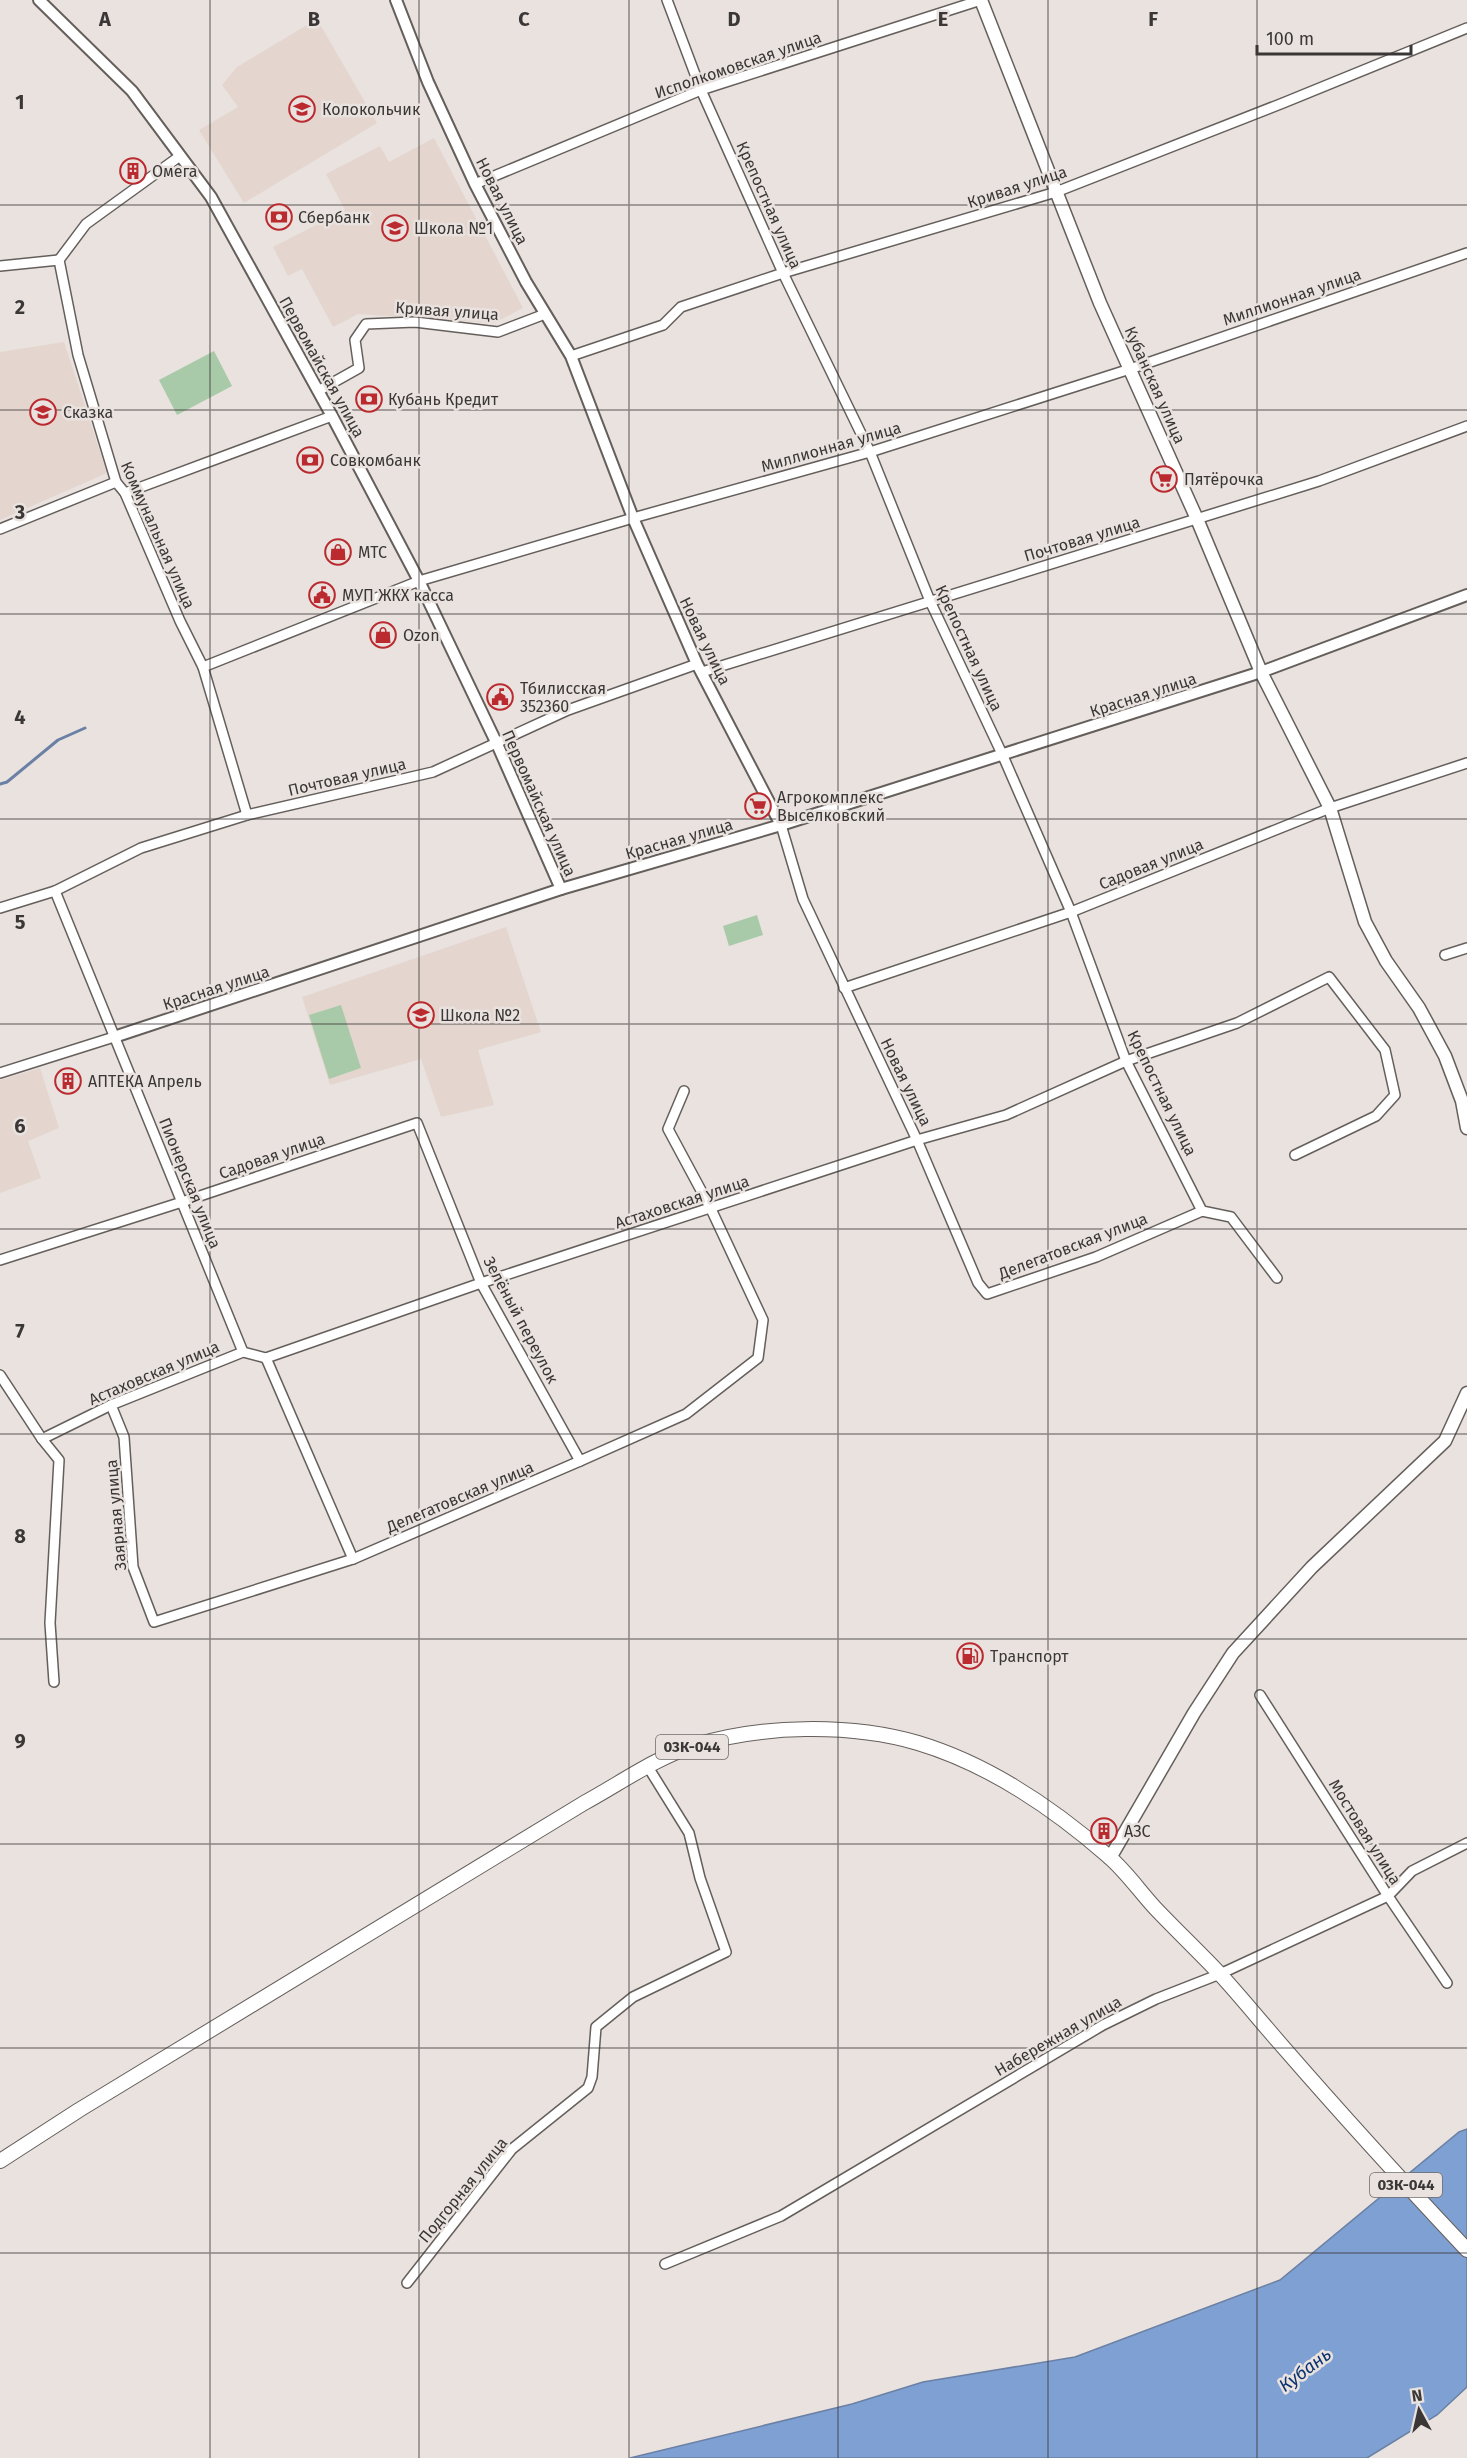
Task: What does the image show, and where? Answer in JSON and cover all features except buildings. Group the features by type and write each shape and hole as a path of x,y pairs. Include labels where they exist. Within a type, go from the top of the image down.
{"main road":[{"name":"Кубанская улица","path":"981,0 1056,192 1130,369 1197,519 1261,672 1330,808 1365,922 1386,961 1419,1008 1445,1056 1462,1101 1467,1128"},
{"path":"1110,1858 1194,1713 1233,1653 1312,1567 1445,1441 1467,1393"},
{"name":"03К-044","path":"0,2161 584,1803 648,1767 691,1747 766,1731 822,1729 883,1735 918,1743 971,1764 1053,1811 1110,1858 1220,1974 1346,2120 1467,2250"}],"street":[{"name":"Первомайская улица","path":"39,0 132,91 211,197 332,416 419,582 497,744 561,889"},
{"name":"Новая улица","path":"396,0 428,82 475,184 544,314 571,356 633,518 700,668 781,825 803,899 917,1140 978,1282 987,1294"},
{"name":"Крепостная улица","path":"668,0 701,90 783,273 870,452 930,601 1003,756 1071,912 1126,1061 1202,1211"},
{"name":"Исполкомовская улица","path":"475,184 701,90 981,0"},
{"name":"Кривая улица","path":"571,356 663,325 681,307 783,273 1056,192 1467,28"},
{"path":"0,266 59,260 86,224 180,156"},
{"name":"Миллионная улица","path":"203,667 419,582 633,518 870,452 1130,369 1467,253"},
{"name":"Коммунальная улица","path":"59,260 78,356 116,482 125,493 180,621 203,667 247,815"},
{"name":"Кривая улица","path":"318,391 359,368 355,340 366,324 415,322 498,332 544,314"},
{"path":"125,493 332,416"},
{"name":"Почтовая улица","path":"0,908 55,891 141,848 247,815 433,772 568,710 1319,481 1467,426"},
{"path":"0,529 116,482"},
{"name":"Красная улица","path":"0,1073 561,889 781,825 1261,672 1467,595"},
{"name":"Садовая улица","path":"844,988 1071,912 1330,808 1467,763"},
{"name":"Пионерская улица","path":"55,891 243,1352"},
{"path":"1444,955 1467,948"},
{"name":"Астаховская улица","path":"42,1439 111,1405 243,1352 266,1358 481,1283 917,1140 1006,1115 1126,1061 1237,1023 1329,977 1385,1050 1395,1095 1376,1116 1295,1155"},
{"path":"684,1091 668,1129 711,1209"},
{"name":"Садовая улица","path":"0,1260 417,1123"},
{"name":"Зелёный переулок","path":"417,1123 481,1283 580,1461"},
{"name":"Делегатовская улица","path":"154,1622 353,1559 686,1414 758,1358 763,1320 711,1209"},
{"path":"1202,1211 1231,1217 1277,1278"},
{"name":"Делегатовская улица","path":"987,1294 1096,1257 1202,1211"},
{"path":"266,1358 353,1559"},
{"path":"0,1374 42,1439 59,1460 52,1545 50,1623 54,1682"},
{"name":"Заярная улица","path":"111,1405 124,1437 133,1567 154,1622"},
{"name":"Мостовая улица","path":"1260,1695 1388,1896 1447,1983"},
{"name":"Подгорная улица","path":"407,2283 512,2149 588,2088 592,2078 596,2027 633,1997 726,1952 700,1878 689,1833 648,1767"},
{"name":"Набережная улица","path":"665,2264 781,2216 1103,2025 1156,1999 1220,1974 1388,1896 1412,1870 1467,1843"}],"shaded area":[{"name":"Колокольчик","path":"317,19 377,123 244,203 199,130 238,107 222,85 237,67"},
{"name":"Школа №1","path":"434,138 523,308 494,323 358,314 333,327 302,269 288,276 273,247 345,210 326,174 380,146 389,162"},
{"name":"Сказка","path":"64,342 107,473 0,520 0,352"},
{"name":"Школа №2","path":"506,927 541,1032 478,1050 494,1105 441,1117 421,1059 330,1085 302,997"},
{"path":"40,1068 59,1128 28,1141 41,1178 0,1193 0,1080"}],"green space":[{"path":"214,351 232,386 177,415 159,380"},
{"path":"757,915 763,935 729,946 723,926"},
{"path":"341,1005 361,1068 329,1079 309,1015"}],"water":[{"name":"Кубань","path":"1467,2129 1467,2387 1437,2415 1367,2458 630,2458 852,2404 923,2382 1075,2357 1280,2280 1459,2132"}],"waterway":[{"path":"0,784 7,782 58,740 85,728"}],"place":[{"name":"Колокольчик","path":"302,109"},
{"name":"Омега","path":"133,171"},
{"name":"Сбербанк","path":"279,217"},
{"name":"Школа №1","path":"395,228"},
{"name":"Кубань Кредит","path":"369,399"},
{"name":"Сказка","path":"43,412"},
{"name":"Совкомбанк","path":"310,460"},
{"name":"Пятёрочка","path":"1164,479"},
{"name":"МТС","path":"338,552"},
{"name":"МУП ЖКХ касса","path":"322,595"},
{"name":"Ozon","path":"383,635"},
{"name":"Тбилисская 352360","path":"500,697"},
{"name":"Агрокомплекс Выселковский","path":"758,806"},
{"name":"Школа №2","path":"421,1015"},
{"name":"АПТЕКА Апрель","path":"68,1081"},
{"name":"Транспорт","path":"970,1656"},
{"name":"АЗС","path":"1104,1831"}]}
